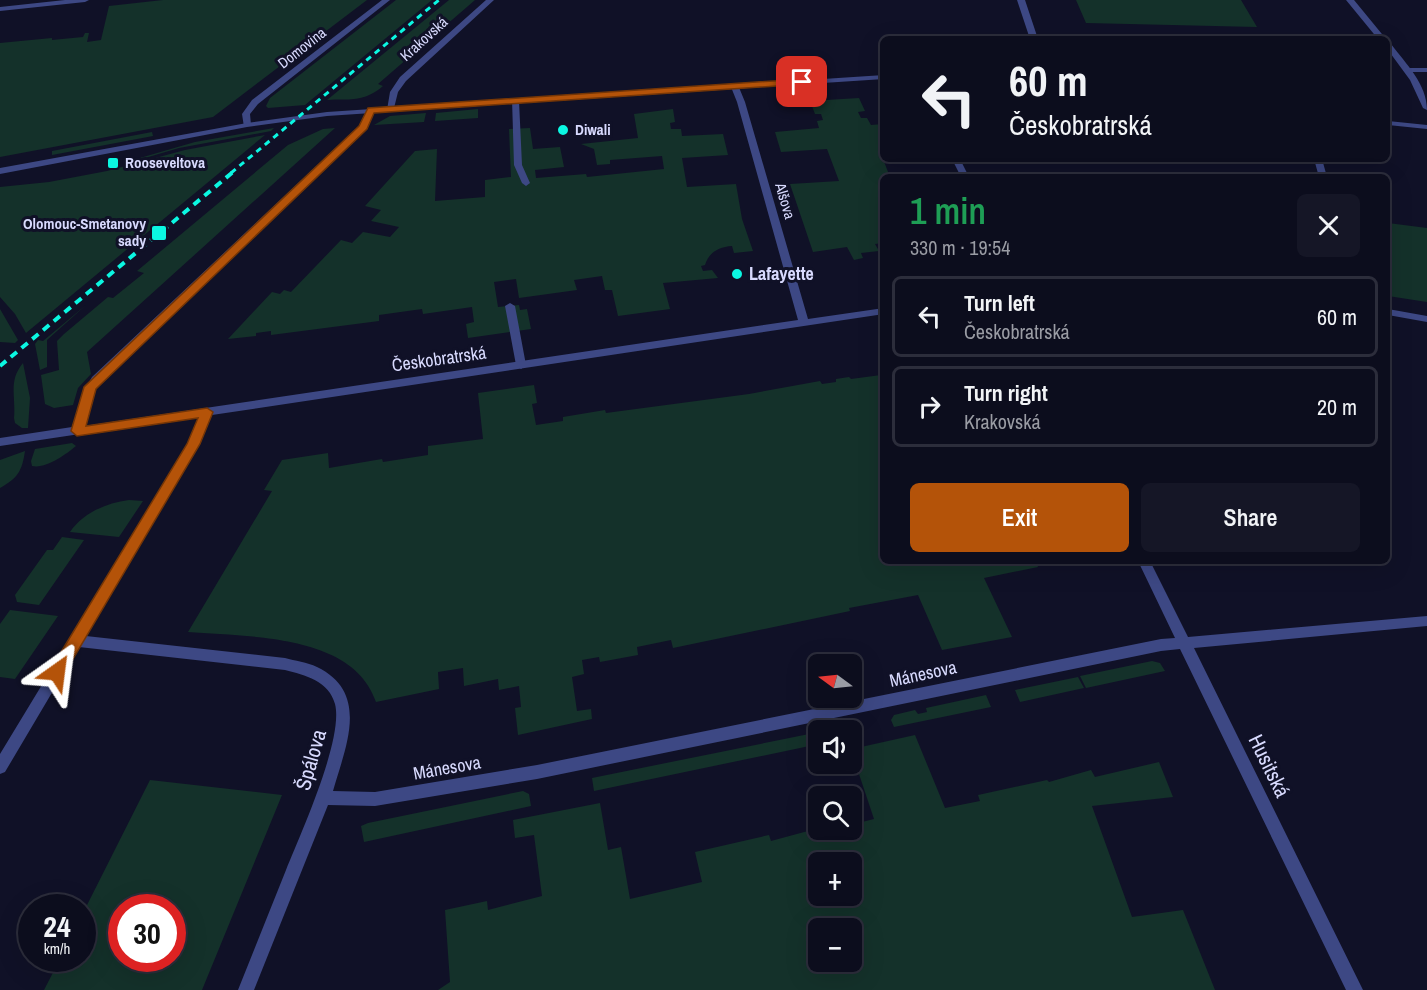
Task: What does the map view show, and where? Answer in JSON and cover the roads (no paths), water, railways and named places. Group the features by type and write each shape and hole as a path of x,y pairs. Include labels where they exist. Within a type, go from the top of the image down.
{"street":[{"path":"0,9 85,0"},
{"name":"Domovina","path":"247,125 246,114 255,102 386,0"},
{"name":"Krakovská","path":"390,108 394,92 403,79 490,0"},
{"path":"1021,0 1033,36"},
{"path":"1350,0 1380,36"},
{"path":"1390,49 1407,70 1427,108"},
{"path":"1407,70 1427,70"},
{"path":"0,171 247,125 371,110 880,77"},
{"name":"Alšova","path":"735,87 804,323"},
{"path":"515,100 518,165 526,183"},
{"path":"77,431 88,393 96,380 363,127 371,110"},
{"path":"1390,123 1427,127"},
{"path":"510,306 521,365"},
{"name":"Českobratrská","path":"0,442 880,312"},
{"path":"1390,312 1427,319"},
{"path":"0,767 194,444 207,412"},
{"name":"Husitská","path":"1145,564 1355,990"},
{"name":"Mánesova","path":"323,798 375,799 537,772 1149,647 1427,621"},
{"name":"Špálova","path":"76,641 264,661 312,671 323,677 338,693 344,718 338,754 323,798 246,990"}],"railway":[{"path":"231,173 439,0"},
{"path":"0,366 233,172"}],"place":[{"name":"Diwali","path":"563,130"},
{"name":"Rooseveltova","path":"113,163"},
{"name":"Olomouc-Smetanovy sady","path":"159,233"},
{"name":"Lafayette","path":"737,274"}]}
